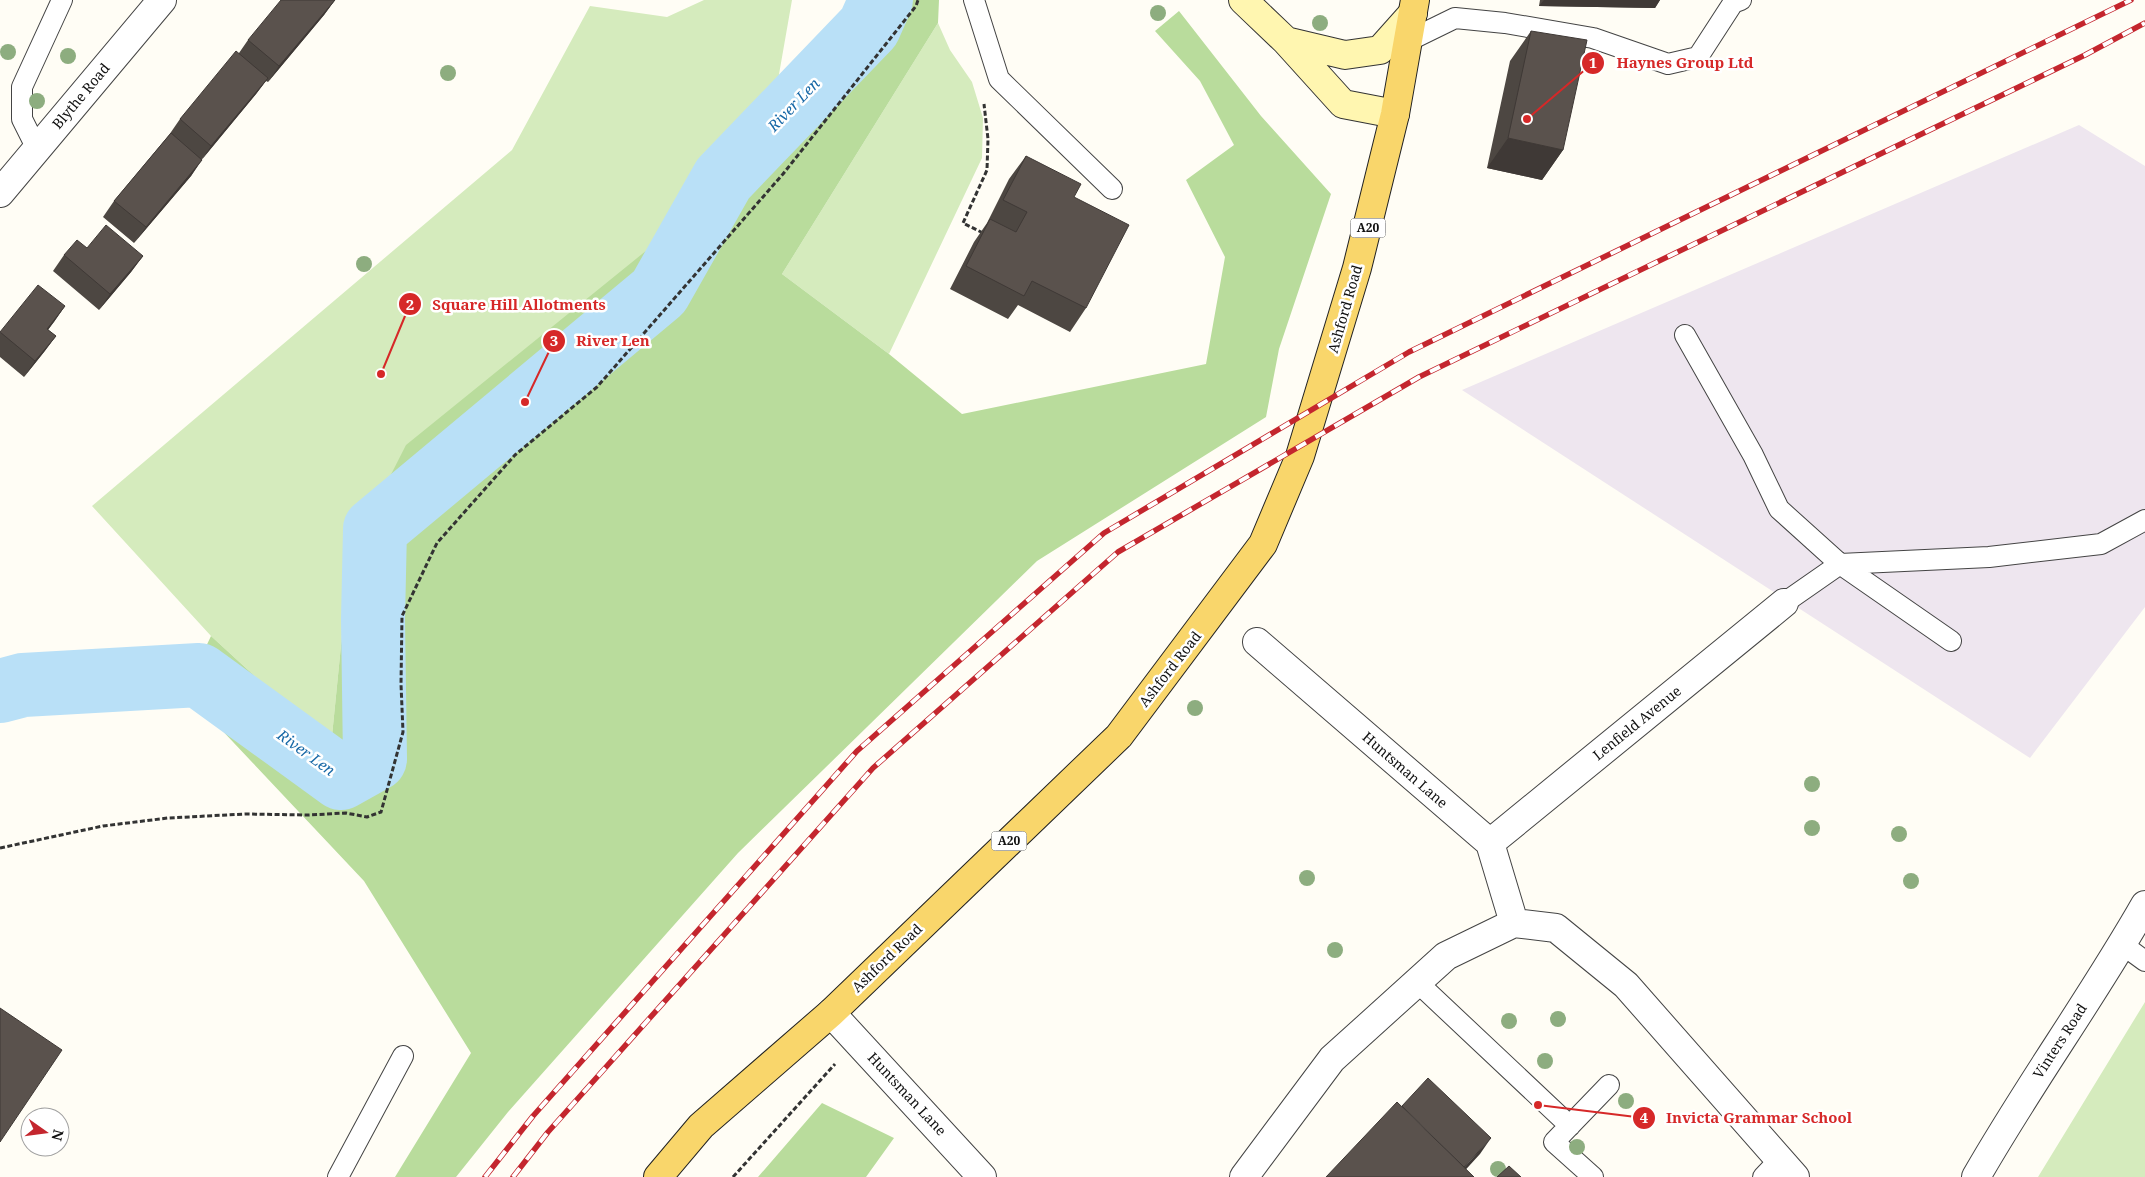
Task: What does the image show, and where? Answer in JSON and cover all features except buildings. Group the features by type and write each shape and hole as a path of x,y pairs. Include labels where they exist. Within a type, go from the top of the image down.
{"main road":[{"name":"Ashford Road","path":"658,1177 701,1126 831,1012 1119,736 1264,544 1300,456 1336,341 1380,182 1395,114 1414,6"}],"street":[{"name":"Blythe Road","path":"0,193 162,0"},
{"path":"1243,0 1286,41 1343,104 1395,114"},
{"path":"1286,41 1345,55 1380,50 1414,6"},
{"name":"Lenfield Avenue","path":"1490,843 1784,602"},
{"name":"Huntsman Lane","path":"1257,642 1490,843"},
{"path":"1490,843 1514,923"},
{"name":"Vinters Road","path":"1976,1177 2010,1118 2123,944 2145,906"},
{"path":"1244,1177 1332,1058 1446,956 1514,923 1556,928 1626,985 1779,1171"},
{"name":"Huntsman Lane","path":"831,1012 982,1177"}],"lane":[{"path":"37,149 22,119 22,87 62,0"},
{"path":"974,0 1000,79 1112,189"},
{"path":"1408,41 1455,18 1504,23 1592,38 1668,64 1698,57 1733,3 1741,0"},
{"path":"1685,335 1753,455 1779,509 1840,564 1951,641"},
{"path":"1784,602 1840,564 1989,557 2101,544 2145,520"},
{"path":"2123,944 2145,961"},
{"path":"1417,982 1570,1126"},
{"path":"338,1177 403,1056"},
{"path":"1593,1177 1554,1142 1609,1085"}],"path":[{"path":"0,848 103,826 168,818 246,814 308,815 346,813 367,817 381,812 403,732 401,684 402,616 437,543 515,455 597,387 783,174 850,92 916,6 918,0"},
{"path":"983,102 988,139 987,170 963,223 989,236"},
{"path":"733,1177 857,1040"}],"shaded area":[{"path":"2079,125 2145,166 2145,607 2030,758 1462,390"}],"green space":[{"path":"704,0 792,0 778,80 740,146 626,303 350,555 331,746 211,636 92,506 512,150 590,6 667,17"},
{"path":"888,0 939,0 938,23 782,274 889,354 962,414 1206,364 1225,257 1186,180 1234,145 1200,81 1155,31 1179,11 1261,116 1331,194 1279,349 1266,417 1037,561 738,853 508,1112 456,1177 395,1177 471,1053 364,881 185,691 211,636 331,746 350,555 406,445 804,123"},
{"path":"938,23 950,50 972,82 983,118 982,158 889,354 782,274"},
{"path":"2145,1002 2145,1177 2038,1177"},
{"path":"822,1103 894,1138 866,1177 758,1177"}],"waterway":[{"name":"River Len","path":"0,691 23,685 199,675 341,778 375,759 373,619 375,529 659,292 723,179 869,27 881,0"}],"railway":[{"path":"485,1177 533,1116 857,751 1104,533 1409,352 2131,0"},
{"path":"513,1177 548,1132 873,768 1118,552 1419,377 2085,55 2145,23"}],"place":[{"name":"Haynes Group Ltd","path":"1527,119"},
{"name":"Square Hill Allotments","path":"381,374"},
{"name":"River Len","path":"525,402"},
{"name":"Invicta Grammar School","path":"1538,1105"}]}
